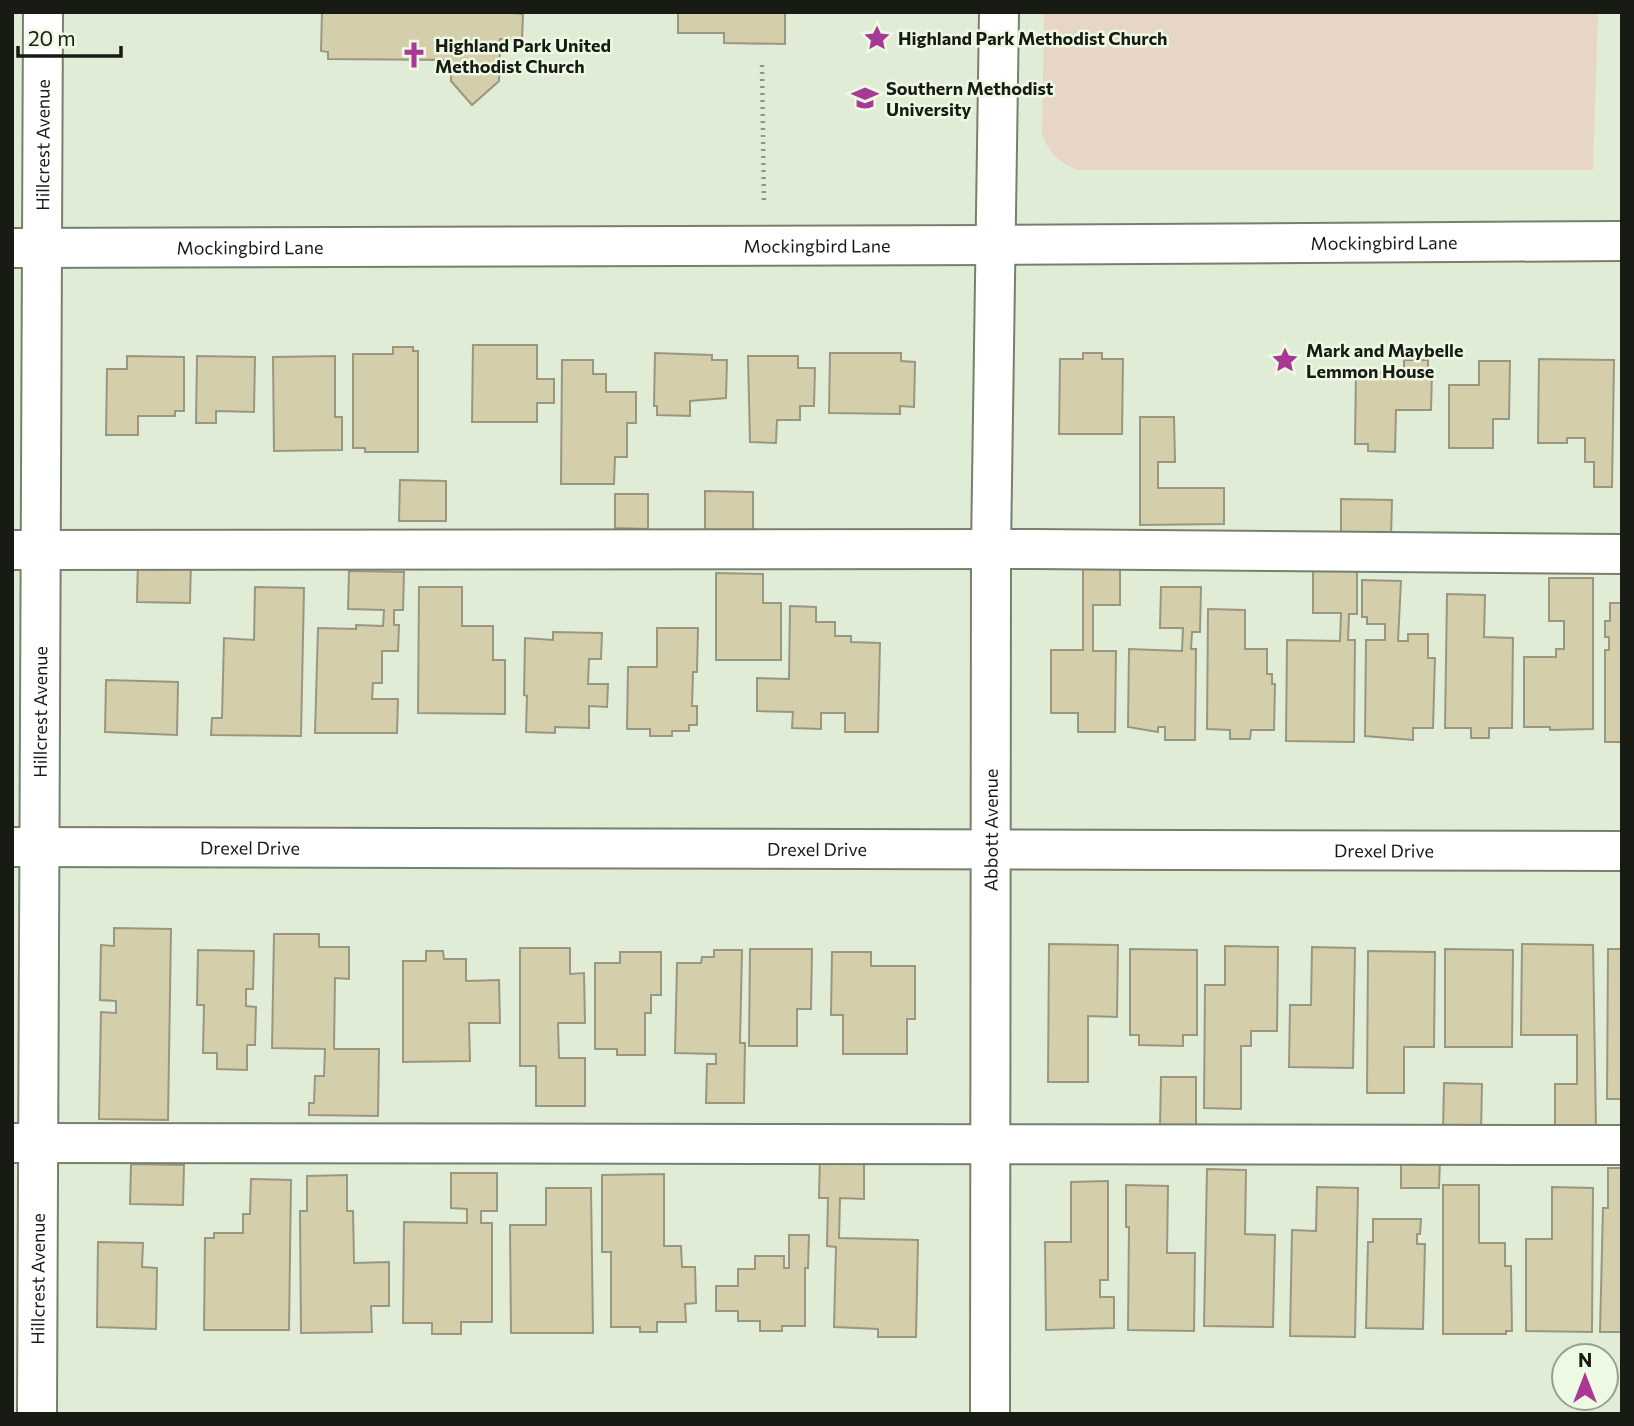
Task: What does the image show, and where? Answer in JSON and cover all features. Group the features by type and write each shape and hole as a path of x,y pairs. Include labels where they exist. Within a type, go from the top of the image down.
{"street":[{"name":"Hillcrest Avenue","path":"37,1414 25,1143 27,248 43,12"},
{"name":"Abbott Avenue","path":"990,1414 991,549 999,12"},
{"name":"Mockingbird Lane","path":"27,248 1622,240"},
{"path":"26,551 991,549 1622,554"},
{"name":"Drexel Drive","path":"26,847 1622,851"},
{"path":"25,1143 1622,1145"}],"path":[{"path":"762,65 764,204"}],"shaded area":[{"path":"1044,12 1598,12 1593,170 1078,170 1056,156 1042,134"}],"building":[{"name":"Highland Park United Methodist Church","path":"322,12 523,14 522,40 500,39 499,81 472,105 451,81 451,60 328,59 328,52 321,51"},
{"path":"678,12 785,12 785,44 724,43 724,33 678,33"},
{"path":"473,345 537,345 537,379 554,379 554,403 537,403 537,422 472,422"},
{"path":"393,347 413,347 413,351 418,351 418,452 365,452 365,448 353,448 353,354 393,354"},
{"path":"655,353 712,355 712,360 727,360 726,398 690,401 690,416 657,415 657,406 654,406"},
{"path":"830,353 901,353 901,361 915,362 914,407 900,406 900,414 829,413"},
{"path":"1083,353 1102,353 1102,359 1123,359 1122,434 1059,434 1060,359 1083,359"},
{"path":"127,356 184,357 184,411 175,411 175,416 138,416 138,435 106,435 107,369 127,369"},
{"path":"197,356 255,357 254,412 216,411 216,423 196,423"},
{"path":"335,356 335,417 342,417 342,450 274,451 273,357"},
{"path":"748,356 798,356 798,368 815,368 814,406 800,406 800,420 777,420 776,443 750,442"},
{"path":"1539,359 1614,360 1612,487 1594,487 1594,462 1585,462 1585,438 1567,438 1567,443 1538,443"},
{"path":"562,360 593,360 593,374 606,374 606,392 636,392 636,423 627,423 627,457 615,457 614,484 561,484"},
{"path":"1404,360 1428,360 1428,372 1432,372 1431,410 1396,410 1395,452 1368,451 1368,444 1355,444 1356,372 1404,373"},
{"path":"1479,361 1510,361 1509,419 1493,419 1493,448 1449,448 1449,385 1479,385"},
{"path":"1140,417 1174,417 1175,462 1158,462 1158,488 1224,488 1224,524 1140,525"},
{"path":"400,480 446,481 446,521 399,521"},
{"path":"705,491 753,492 753,533 705,533"},
{"path":"615,494 648,494 648,529 615,528"},
{"path":"1341,499 1392,500 1391,537 1341,537"},
{"path":"138,560 191,561 190,603 137,602"},
{"path":"1083,561 1120,561 1120,605 1093,605 1093,651 1116,651 1115,732 1078,732 1078,713 1051,713 1051,650 1083,650"},
{"path":"349,571 404,572 403,610 394,610 394,625 399,625 398,651 382,651 382,683 373,683 372,699 398,699 397,733 315,733 318,628 356,629 356,625 383,626 384,610 348,609"},
{"path":"1313,571 1357,571 1357,614 1349,614 1348,640 1355,640 1354,742 1286,741 1287,640 1340,641 1341,613 1313,613"},
{"path":"716,573 763,574 763,603 781,603 781,660 716,660"},
{"path":"1549,578 1593,578 1593,729 1550,730 1550,727 1524,727 1524,657 1556,657 1556,649 1564,649 1564,621 1549,621"},
{"path":"1362,580 1401,581 1398,641 1408,641 1408,634 1428,634 1428,658 1435,658 1433,728 1413,728 1413,740 1365,736 1366,640 1385,640 1385,624 1367,624 1367,617 1362,617"},
{"path":"255,587 304,588 301,736 211,735 212,718 222,718 224,638 254,640"},
{"path":"419,587 462,587 462,626 493,626 493,660 505,660 505,714 418,713"},
{"path":"1161,587 1201,587 1200,632 1192,632 1191,649 1196,649 1195,740 1165,740 1165,727 1158,727 1158,732 1128,727 1129,649 1182,651 1183,628 1160,628"},
{"path":"1447,594 1485,595 1484,637 1513,638 1512,728 1489,728 1489,738 1471,738 1471,728 1445,728"},
{"path":"1610,603 1622,603 1622,742 1605,742 1605,650 1609,650 1609,637 1605,637 1605,621 1610,621"},
{"path":"790,606 816,607 816,622 835,622 835,636 851,636 851,642 880,643 878,732 845,732 845,713 821,713 821,729 792,728 793,712 757,711 757,678 789,679"},
{"path":"1208,609 1245,610 1245,649 1267,649 1267,674 1272,674 1272,684 1275,684 1274,730 1251,730 1250,739 1230,739 1230,730 1207,729"},
{"path":"657,628 698,628 697,672 693,672 692,706 697,706 697,725 689,725 689,731 672,731 672,736 650,736 650,729 627,729 628,667 657,667"},
{"path":"553,632 602,633 601,659 589,659 588,684 608,684 607,707 589,706 589,728 555,727 555,733 526,732 525,638 553,640"},
{"path":"106,680 178,682 177,735 105,732"},
{"path":"114,928 171,929 168,1120 99,1119 101,1012 116,1013 116,1001 100,1000 101,945 114,946"},
{"path":"274,934 319,934 319,947 349,947 349,979 335,978 334,1049 379,1049 378,1116 309,1115 309,1103 314,1103 315,1076 324,1076 325,1049 272,1048"},
{"path":"1049,944 1118,945 1117,1017 1088,1016 1088,1082 1048,1082"},
{"path":"1522,944 1593,945 1596,1128 1555,1128 1555,1084 1577,1084 1577,1035 1521,1035"},
{"path":"1225,946 1278,947 1277,1031 1251,1031 1251,1046 1241,1046 1241,1109 1204,1108 1205,985 1225,985"},
{"path":"1312,947 1355,948 1353,1068 1289,1067 1290,1005 1311,1005"},
{"path":"520,948 570,948 570,974 584,973 585,1023 558,1023 559,1058 585,1058 585,1106 536,1106 536,1066 520,1066"},
{"path":"750,949 812,949 811,1009 797,1009 797,1046 749,1046"},
{"path":"1130,949 1197,950 1197,1035 1183,1035 1183,1046 1139,1045 1139,1035 1130,1035"},
{"path":"1445,949 1513,950 1512,1047 1445,1047"},
{"path":"1608,949 1622,949 1622,1099 1607,1099"},
{"path":"198,950 254,951 253,989 246,989 246,1006 256,1007 255,1045 247,1045 247,1070 217,1069 217,1053 203,1053 204,1005 197,1005"},
{"path":"714,950 742,950 740,1043 745,1043 744,1103 706,1103 707,1064 716,1064 716,1054 675,1053 677,963 701,963 702,957 714,957"},
{"path":"426,951 443,951 444,959 466,959 466,981 499,980 500,1023 469,1023 470,1061 403,1062 403,961 426,961"},
{"path":"1368,951 1435,952 1434,1047 1404,1047 1404,1093 1367,1093"},
{"path":"620,952 661,952 661,995 651,995 651,1013 645,1013 645,1055 617,1055 617,1049 595,1049 595,963 620,963"},
{"path":"832,952 871,952 871,966 915,966 915,1019 907,1019 907,1054 843,1054 843,1015 831,1015"},
{"path":"1161,1077 1196,1077 1196,1127 1160,1127"},
{"path":"1444,1083 1482,1084 1481,1130 1443,1129"},
{"path":"820,1157 864,1158 864,1199 840,1198 839,1238 918,1240 916,1337 878,1337 878,1329 834,1327 836,1247 827,1246 828,1198 819,1198"},
{"path":"1401,1158 1440,1159 1439,1188 1401,1188"},
{"path":"131,1164 184,1165 183,1205 130,1204"},
{"path":"1608,1168 1622,1168 1622,1332 1600,1332 1603,1208 1608,1208"},
{"path":"1207,1169 1246,1170 1245,1234 1275,1235 1273,1327 1204,1326"},
{"path":"451,1173 497,1173 497,1211 481,1211 481,1223 492,1223 492,1322 461,1322 461,1334 432,1334 432,1323 403,1323 404,1222 467,1223 467,1209 451,1208"},
{"path":"664,1174 664,1246 681,1246 682,1267 695,1267 696,1303 685,1304 686,1322 657,1322 657,1332 640,1332 640,1327 611,1327 611,1252 602,1252 602,1175"},
{"path":"347,1175 347,1211 353,1211 354,1263 389,1262 389,1306 371,1306 372,1332 301,1333 300,1211 307,1211 307,1176"},
{"path":"251,1179 291,1180 289,1330 204,1330 205,1238 214,1238 214,1233 243,1233 243,1214 250,1214"},
{"path":"1108,1181 1108,1280 1100,1280 1100,1297 1114,1297 1114,1328 1046,1330 1045,1242 1071,1242 1071,1182"},
{"path":"1126,1185 1168,1186 1167,1253 1195,1253 1194,1331 1128,1330 1129,1227 1126,1227"},
{"path":"1443,1185 1479,1185 1479,1243 1505,1243 1505,1266 1511,1266 1512,1331 1506,1331 1506,1334 1443,1334"},
{"path":"1317,1187 1358,1188 1355,1337 1290,1336 1292,1230 1316,1231"},
{"path":"1552,1187 1593,1188 1592,1332 1526,1331 1526,1239 1552,1239"},
{"path":"546,1188 591,1188 593,1333 511,1333 510,1225 546,1225"},
{"path":"1373,1219 1421,1219 1417,1244 1425,1244 1423,1329 1366,1328 1368,1242 1373,1242"},
{"path":"789,1235 809,1235 808,1268 805,1268 805,1326 782,1326 782,1331 760,1331 760,1321 738,1321 738,1311 716,1311 716,1286 738,1286 738,1269 755,1269 755,1256 784,1256 784,1268 789,1268"},
{"path":"98,1242 143,1243 142,1267 157,1268 156,1329 97,1327"}],"place":[{"name":"Highland Park Methodist Church","path":"877,38"},
{"name":"Highland Park United Methodist Church","path":"414,55"},
{"name":"Southern Methodist University","path":"865,98"},
{"name":"Mark and Maybelle Lemmon House","path":"1285,360"}]}
